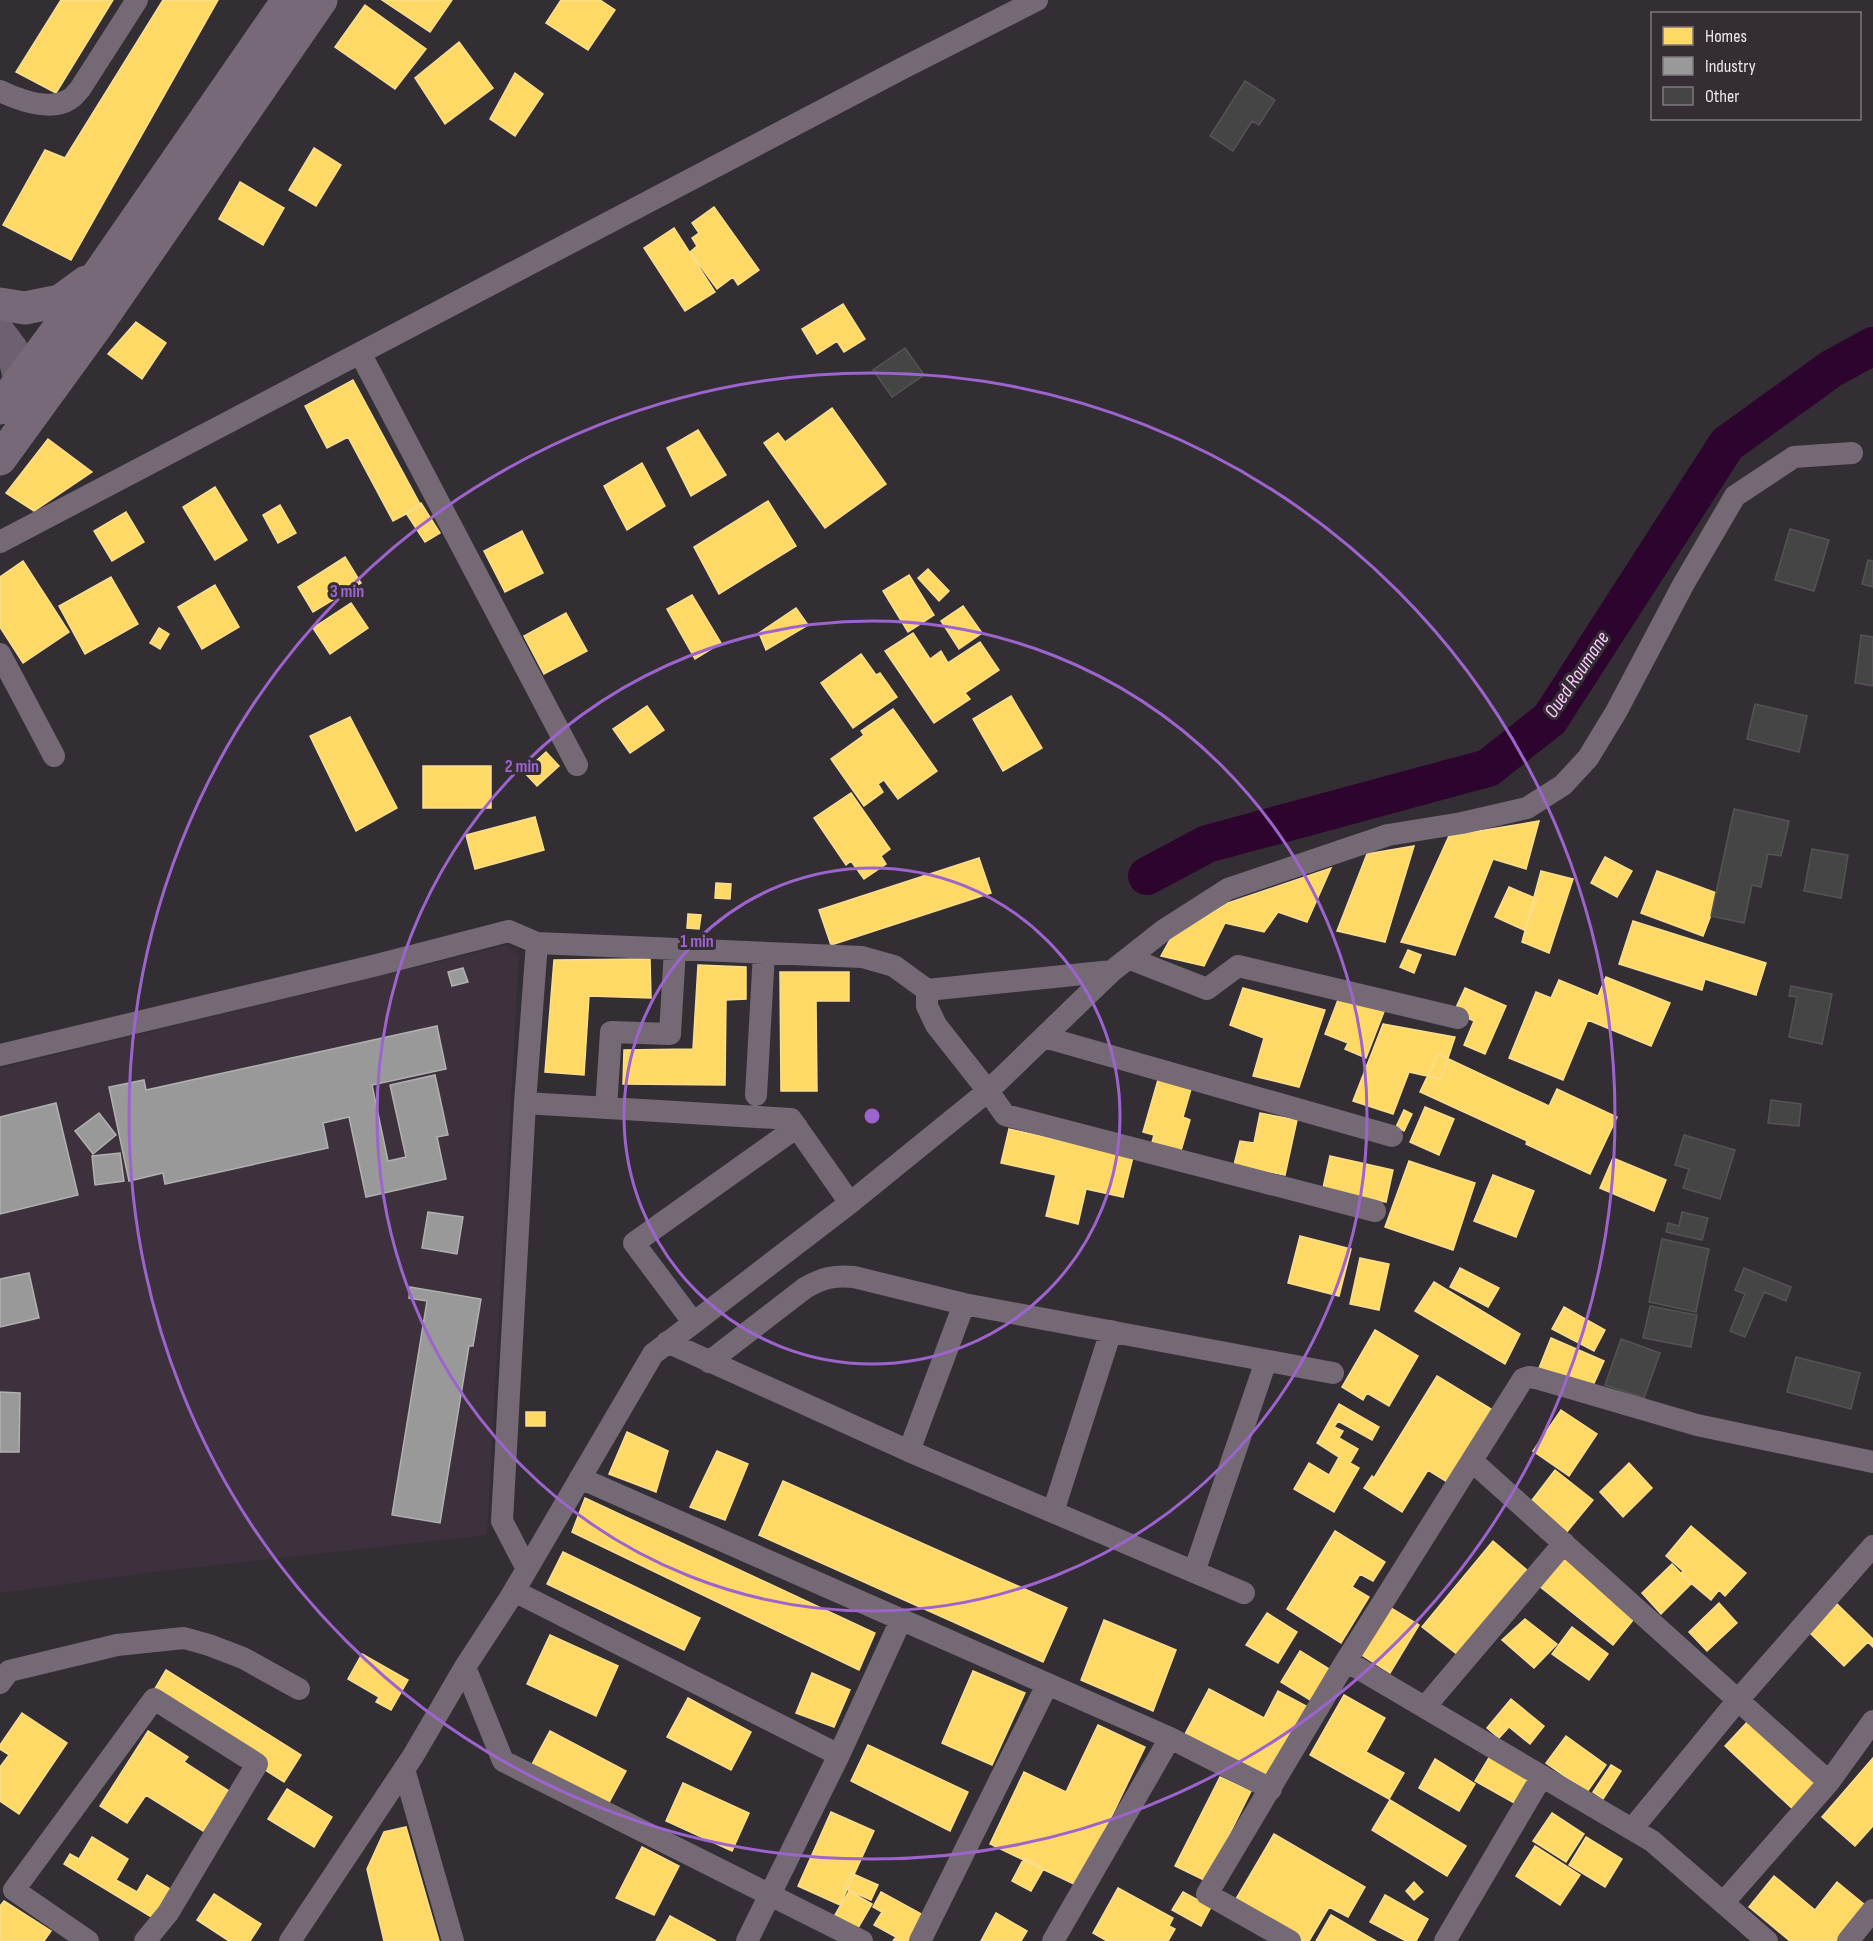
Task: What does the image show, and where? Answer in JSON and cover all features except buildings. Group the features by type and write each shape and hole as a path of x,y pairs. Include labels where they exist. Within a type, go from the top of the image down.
{"main road":[{"path":"10,379 100,272 288,0"},
{"path":"15,413 64,372 321,0"},
{"path":"0,304 25,308 60,301 100,272"},
{"path":"0,333 12,349 10,379 15,413 0,459"},
{"path":"10,379 64,372"}],"street":[{"path":"0,91 41,104 56,105 69,100 80,89 137,0"},
{"path":"0,542 1037,0"},
{"path":"360,353 577,765"},
{"path":"290,1941 404,1769 514,1591 653,1354 850,1203 988,1091 1120,965 1164,930 1228,889 1388,835 1462,824 1527,808 1563,785 1588,758 1616,712 1683,585 1735,496 1794,458 1852,453"},
{"path":"0,654 54,756"},
{"path":"0,1055 373,966 509,930 537,943 862,957 894,966 927,990 1120,965 1207,989 1238,966 1458,1018"},
{"path":"527,1569 502,1521 525,1103 537,943"},
{"path":"606,1108 610,1032 670,1034 675,949"},
{"path":"756,1095 764,953"},
{"path":"927,990 927,1006 936,1025 1005,1115 1375,1211"},
{"path":"1044,1037 1392,1136"},
{"path":"525,1103 791,1119 850,1203"},
{"path":"693,1322 634,1243 797,1127"},
{"path":"710,1362 805,1288 821,1278 839,1275 854,1276 964,1304 1334,1373"},
{"path":"909,1451 964,1304"},
{"path":"1053,1512 1110,1332"},
{"path":"667,1342 909,1451 1244,1593"},
{"path":"1194,1572 1266,1360"},
{"path":"1290,1941 1207,1894 1346,1661 1523,1379 1529,1377 1697,1425 1873,1462"},
{"path":"1472,1461 1828,1782"},
{"path":"580,1478 1170,1738 1271,1788"},
{"path":"1425,1707 1564,1542"},
{"path":"1632,1829 1737,1700 1873,1546"},
{"path":"514,1591 839,1755"},
{"path":"747,1941 839,1755 901,1620"},
{"path":"0,1683 9,1671 117,1645 184,1638 209,1644 243,1658 299,1689"},
{"path":"1346,1661 1653,1841 1767,1941"},
{"path":"465,1667 502,1761 862,1941"},
{"path":"920,1941 1047,1685"},
{"path":"88,1941 14,1890 154,1699 257,1764 168,1913 145,1941"},
{"path":"1723,1903 1828,1782 1873,1721"},
{"path":"1053,1941 1170,1738"},
{"path":"404,1769 453,1941"},
{"path":"1445,1941 1542,1776"},
{"path":"1848,1941 1873,1910"}],"shaded area":[{"path":"507,945 519,955 487,1535 160,1571 0,1593 0,1068"}],"waterway":[{"name":"Oued Roumane","path":"1147,876 1207,844 1488,768 1550,719 1727,444 1831,369 1873,346"}]}
